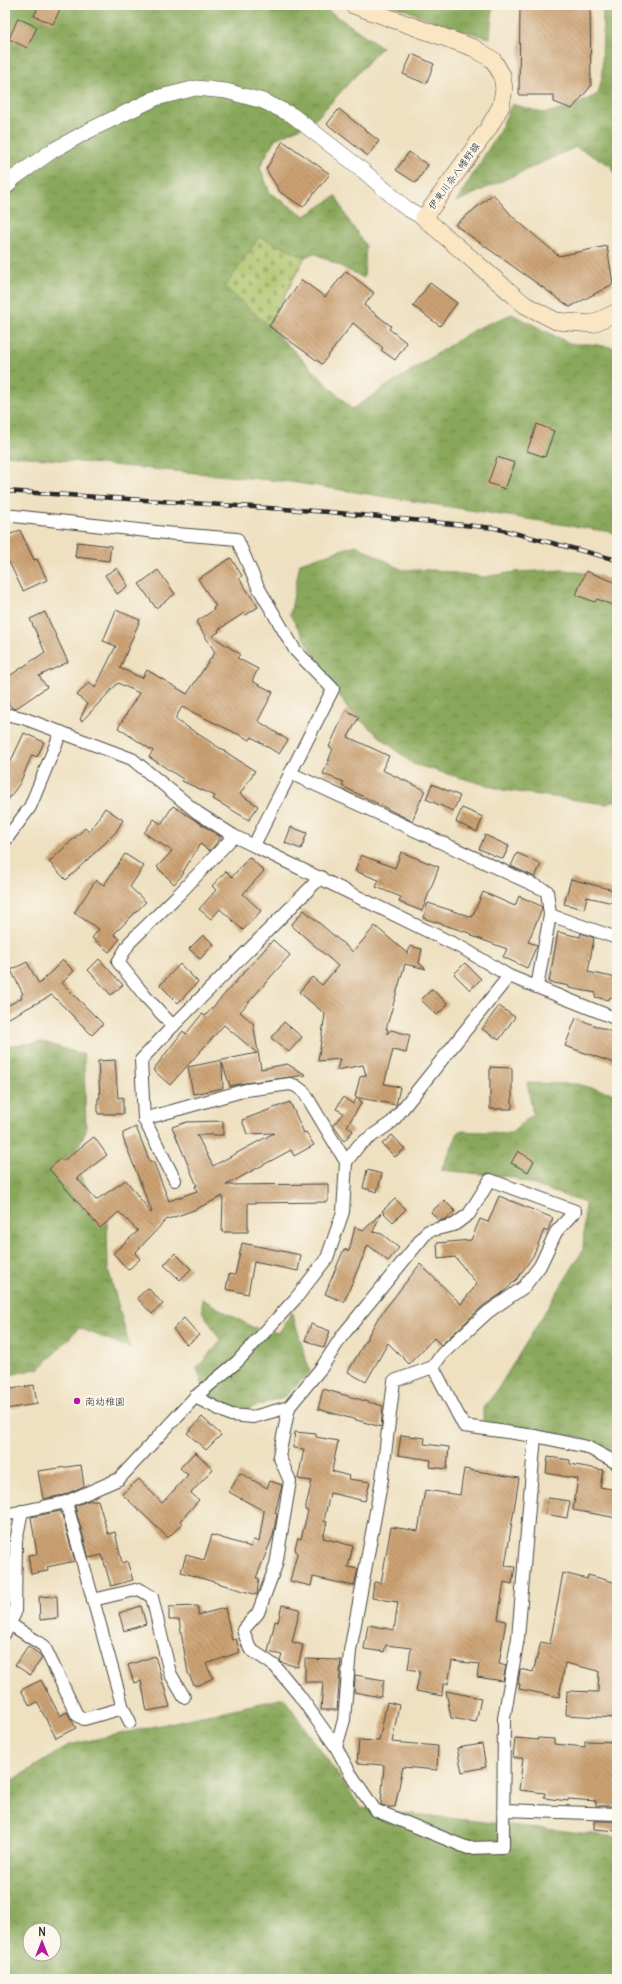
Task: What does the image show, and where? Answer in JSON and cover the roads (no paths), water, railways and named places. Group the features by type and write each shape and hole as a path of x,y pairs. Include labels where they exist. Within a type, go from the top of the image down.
{"main road":[{"name":"伊東川奈八幡野線","path":"354,5 474,48 493,60 502,75 504,89 501,106 488,129 424,218 525,305 556,321 592,324 617,312"}],"street":[{"path":"5,188 15,177 52,151 88,131 156,98 196,88 226,91 263,101 292,115 360,168 406,208 424,218"},
{"path":"5,515 150,532 237,539 258,587 295,650 333,689 254,845"},
{"path":"5,714 23,718 132,759 198,813 234,836 464,949 509,976 617,1019"},
{"path":"5,841 30,807 61,732"},
{"path":"290,773 547,891 550,915 537,988"},
{"path":"173,1026 144,996 118,962 130,942 179,894 234,836"},
{"path":"175,1180 144,1119 141,1060 321,878"},
{"path":"550,915 617,938"},
{"path":"346,1162 359,1146 392,1122 509,976"},
{"path":"5,1515 66,1502 119,1479 195,1397 238,1362 296,1298 327,1258 343,1212 346,1162 304,1092 290,1084 246,1090 144,1119"},
{"path":"336,1747 344,1720 350,1651 382,1479 394,1381 433,1366 442,1354 488,1312 524,1287 540,1266 556,1232 575,1211 490,1180 469,1214 454,1225 428,1231 342,1336 322,1367 289,1407 279,1456 290,1481 276,1565 258,1613 243,1630 250,1649 275,1666 299,1695 336,1747 350,1773 375,1810 468,1848 503,1847 504,1718 518,1638 535,1436"},
{"path":"433,1366 464,1426 535,1436 587,1448 617,1464"},
{"path":"195,1397 231,1415 253,1417 289,1407"},
{"path":"66,1502 122,1708 130,1722"},
{"path":"22,1511 16,1541 15,1613 7,1628 44,1646 77,1715 84,1719 122,1708"},
{"path":"93,1600 138,1589 152,1597 170,1673 184,1697"},
{"path":"504,1810 617,1814"}],"railway":[{"path":"5,491 329,512 495,528 617,560"}],"place":[{"name":"南幼稚園","path":"77,1401"}]}
